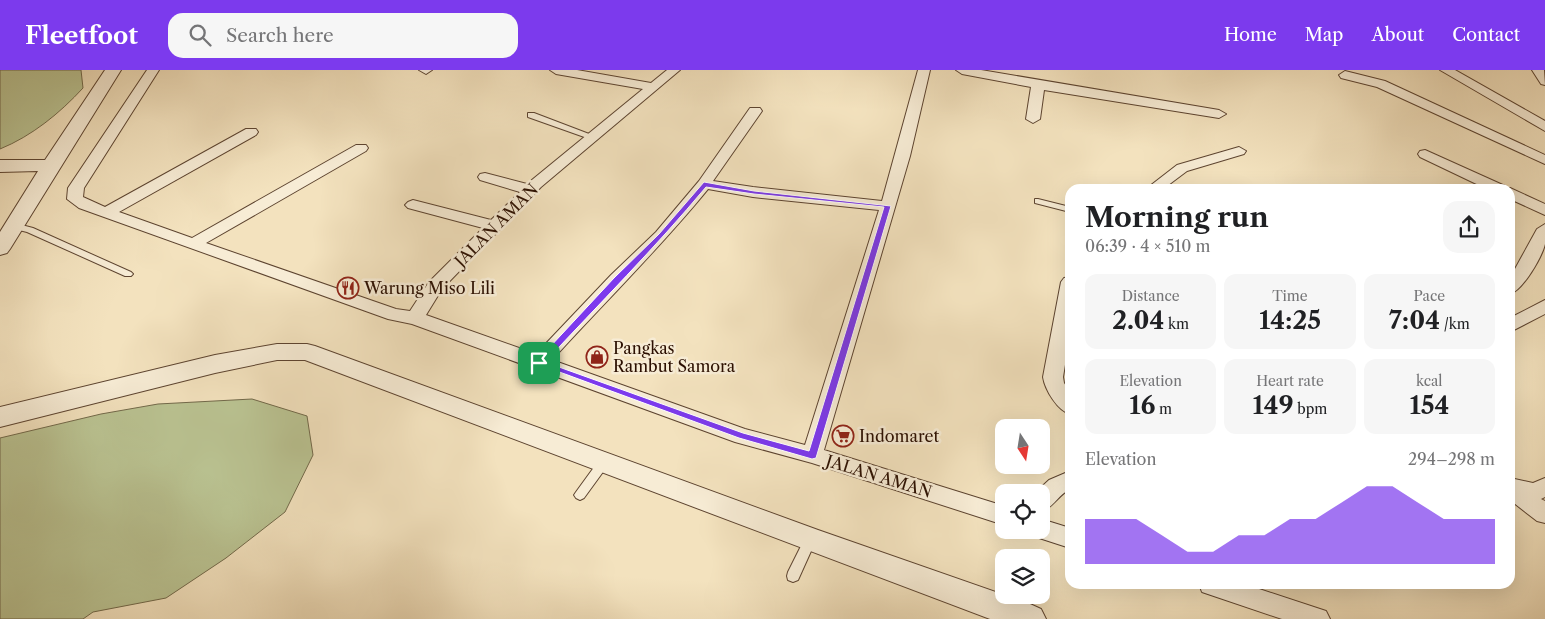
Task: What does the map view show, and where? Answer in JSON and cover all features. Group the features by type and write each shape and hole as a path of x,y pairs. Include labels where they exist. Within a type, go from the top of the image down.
{"street":[{"path":"0,248 50,165 113,70"},
{"path":"153,70 76,188 75,198 84,205 105,214 192,245 385,312 415,318"},
{"path":"556,70 653,87"},
{"name":"JALAN AMAN","path":"674,70 549,172 530,190 435,286 415,318 742,436 812,455 995,513"},
{"path":"812,455 887,206 904,156 924,70"},
{"path":"962,70 1038,85 1109,94 1219,114"},
{"path":"1446,70 1545,128"},
{"path":"1538,70 1545,81"},
{"path":"1345,75 1381,84 1545,160"},
{"path":"1032,119 1038,85"},
{"path":"539,363 662,235 704,184 755,111"},
{"path":"105,214 251,132"},
{"path":"192,245 361,148"},
{"path":"1160,184 1182,168 1239,151"},
{"path":"1425,154 1489,184"},
{"path":"0,166 50,165"},
{"path":"486,177 530,190"},
{"path":"704,184 754,192 887,206"},
{"path":"1515,196 1545,210"},
{"path":"413,205 494,226"},
{"path":"1515,283 1539,254 1545,229"},
{"path":"1515,323 1545,306"},
{"path":"1065,310 1053,377 1054,384 1065,400"},
{"path":"0,417 215,364 291,351 307,352 1016,616"},
{"path":"1050,491 1065,482"},
{"path":"1515,489 1535,492 1545,487"},
{"path":"1515,492 1545,514"},
{"path":"1050,532 1065,536"},
{"path":"1226,589 1317,619"}],"lane":[{"path":"531,115 593,137"},
{"path":"1038,200 1065,208"},
{"path":"14,226 30,230 128,274"},
{"path":"580,494 604,462"},
{"path":"793,576 810,540"}],"green space":[{"path":"0,70 81,70 83,88 45,123 23,138 0,149"},
{"path":"252,399 307,416 313,455 285,512 226,558 166,598 93,612 83,619 0,619 0,438 101,414 158,404"}],"place":[{"name":"Warung Miso Lili","path":"348,288"},
{"name":"Pangkas Rambut Samora","path":"597,357"},
{"name":"Indomaret","path":"843,436"}],"route":[{"path":"704,184 754,192 887,206 812,455 742,436 539,363 662,235 704,184"}]}
